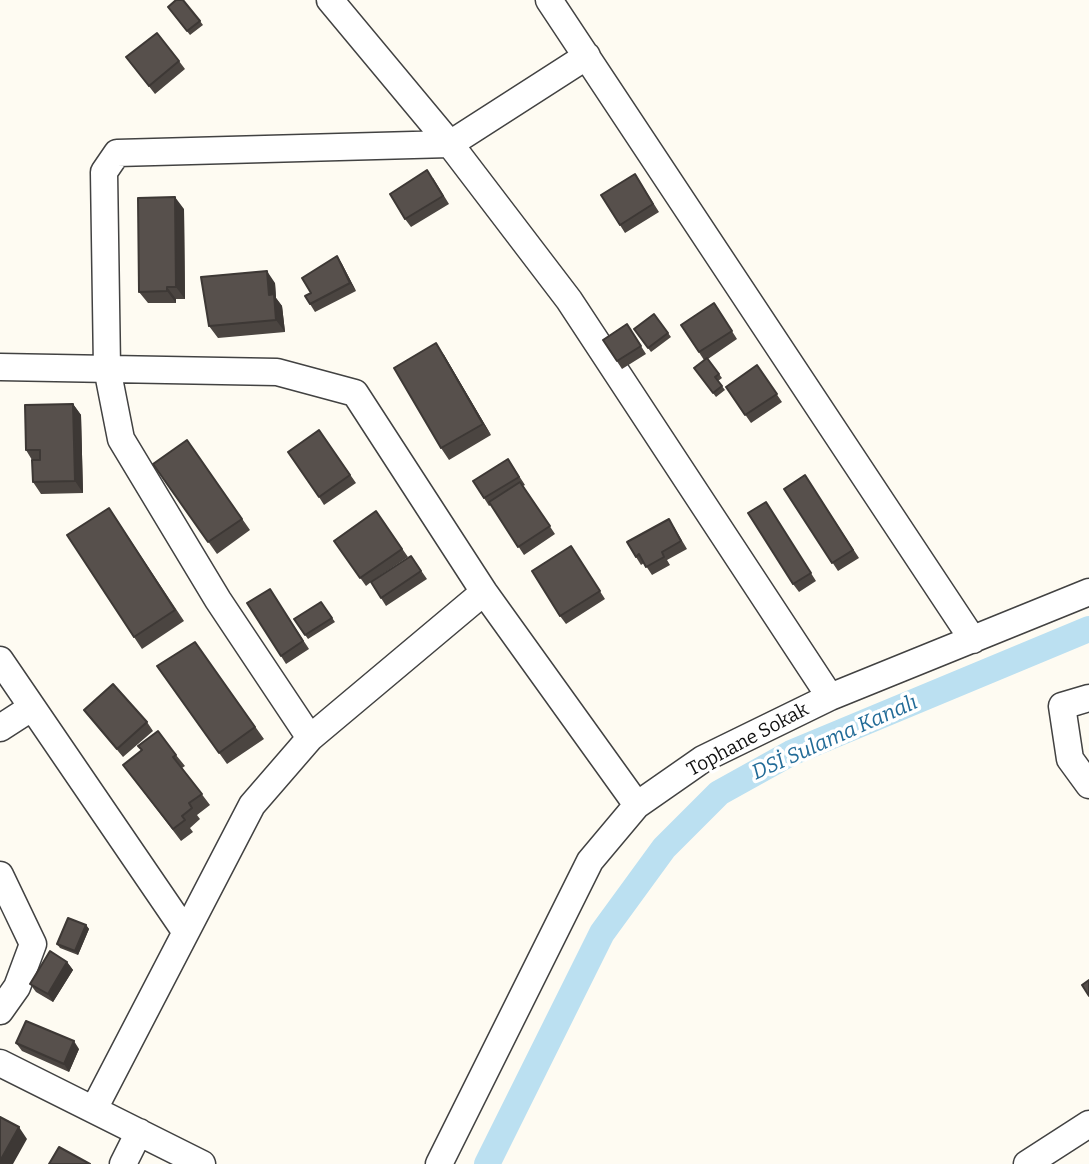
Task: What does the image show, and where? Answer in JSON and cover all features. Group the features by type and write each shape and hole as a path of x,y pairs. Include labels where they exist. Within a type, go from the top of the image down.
{"street":[{"path":"330,0 450,144 569,300 830,697"},
{"path":"549,0 973,640"},
{"path":"310,738 218,600 121,439 107,368 104,172 117,153 450,144 587,56"},
{"path":"0,367 277,372 355,393 484,592 637,805"},
{"path":"94,1109 252,805 310,738 484,592"},
{"name":"Tophane Sokak","path":"439,1164 590,862 637,805 703,759 830,697 1089,592"},
{"path":"0,660 185,931"},
{"path":"1089,698 1062,706 1070,759 1089,785"},
{"path":"0,728 31,708"},
{"path":"0,875 33,944 16,987 0,1011"},
{"path":"0,1063 202,1164"},
{"path":"1027,1164 1089,1124"},
{"path":"123,1164 139,1132"}],"building":[{"path":"176,0 183,0 200,21 187,31 168,7"},
{"path":"157,33 179,61 149,86 126,57"},
{"path":"427,170 443,196 405,219 390,194"},
{"path":"635,174 653,204 620,225 601,195"},
{"path":"175,197 176,287 167,287 167,291 139,292 138,198"},
{"path":"337,256 350,283 310,304 305,296 311,293 302,278"},
{"path":"267,271 269,295 274,294 276,320 209,326 201,277"},
{"path":"714,303 732,331 699,352 681,325"},
{"path":"654,314 668,333 648,348 634,329"},
{"path":"627,324 641,346 617,361 603,340"},
{"path":"436,343 483,424 441,448 394,368"},
{"path":"707,358 719,374 715,377 722,386 713,393 694,368"},
{"path":"757,365 777,394 745,415 726,387"},
{"path":"73,404 75,481 33,482 32,460 40,460 40,450 26,450 25,405"},
{"path":"319,430 350,475 319,497 288,452"},
{"path":"187,440 242,519 208,542 153,464"},
{"path":"508,459 519,477 484,498 473,481"},
{"path":"805,475 853,550 832,563 784,489"},
{"path":"520,482 550,526 518,547 489,502"},
{"path":"766,502 811,573 793,584 748,513"},
{"path":"109,508 175,610 134,637 67,535"},
{"path":"376,511 402,549 360,578 334,541"},
{"path":"669,519 681,541 662,552 664,557 646,567 639,554 636,557 627,542"},
{"path":"571,546 600,591 560,616 532,571"},
{"path":"411,556 421,571 381,598 371,582"},
{"path":"270,589 303,641 281,656 247,603"},
{"path":"321,602 332,618 305,635 294,619"},
{"path":"195,642 255,727 219,753 157,666"},
{"path":"113,684 147,722 117,749 84,710"},
{"path":"158,731 176,755 173,757 202,794 189,803 192,808 182,816 185,820 173,829 123,765 142,750 138,746"},
{"path":"68,918 86,925 75,951 57,944"},
{"path":"50,951 67,962 48,994 30,984"},
{"path":"1089,980 1089,996 1082,985"},
{"path":"26,1021 74,1041 64,1064 16,1043"},
{"path":"0,1117 19,1127 0,1161"},
{"path":"59,1147 90,1164 49,1164"}],"waterway":[{"name":"DSİ Sulama Kanalı","path":"487,1164 602,933 664,848 719,793 791,753 1089,629"}]}
